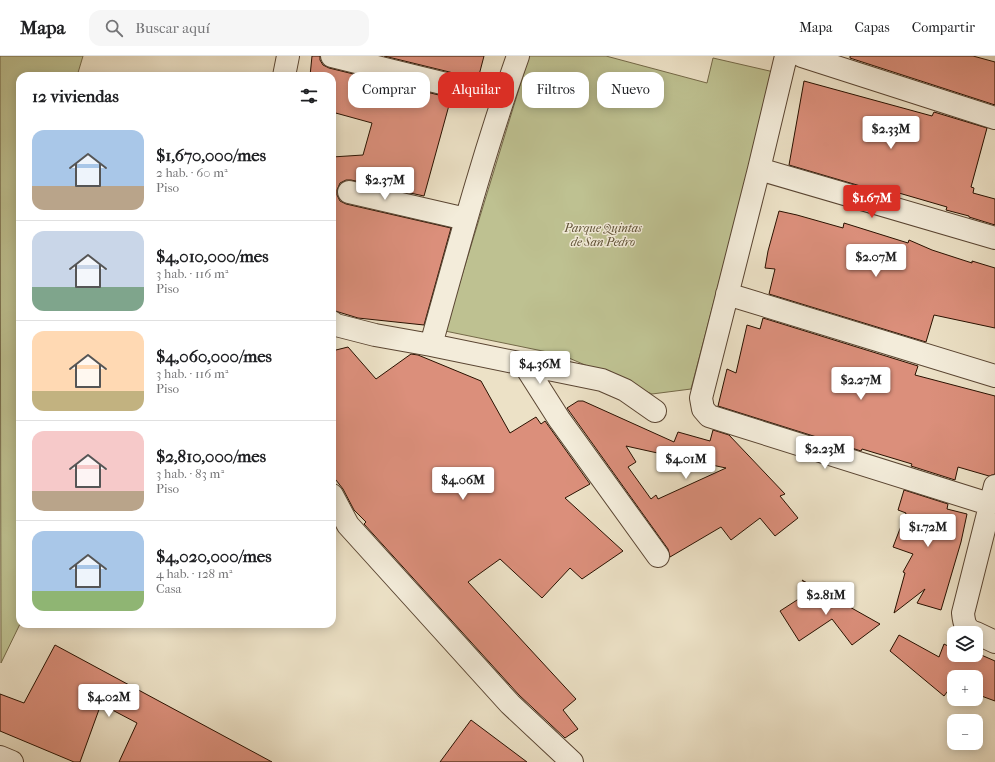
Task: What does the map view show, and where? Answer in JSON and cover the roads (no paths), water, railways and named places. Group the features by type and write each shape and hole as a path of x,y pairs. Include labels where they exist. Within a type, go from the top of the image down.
{"street":[{"path":"285,72 288,56"},
{"path":"332,56 438,82"},
{"path":"512,72 518,56"},
{"path":"786,56 701,398 702,409 709,416 992,495 963,613 964,624 966,626"},
{"path":"802,56 995,118"},
{"path":"431,345 466,219 500,108"},
{"path":"759,169 995,238"},
{"path":"349,192 466,219"},
{"path":"727,294 995,376"},
{"path":"336,325 375,336 431,345 602,380 625,390 655,411"},
{"path":"524,364 559,419 658,556"},
{"path":"336,502 348,525 510,704 572,762"},
{"path":"983,636 995,642"},
{"path":"0,757 12,762"}],"park label":[{"name":"Parque Quintas de San Pedro","path":"603,235"}]}
